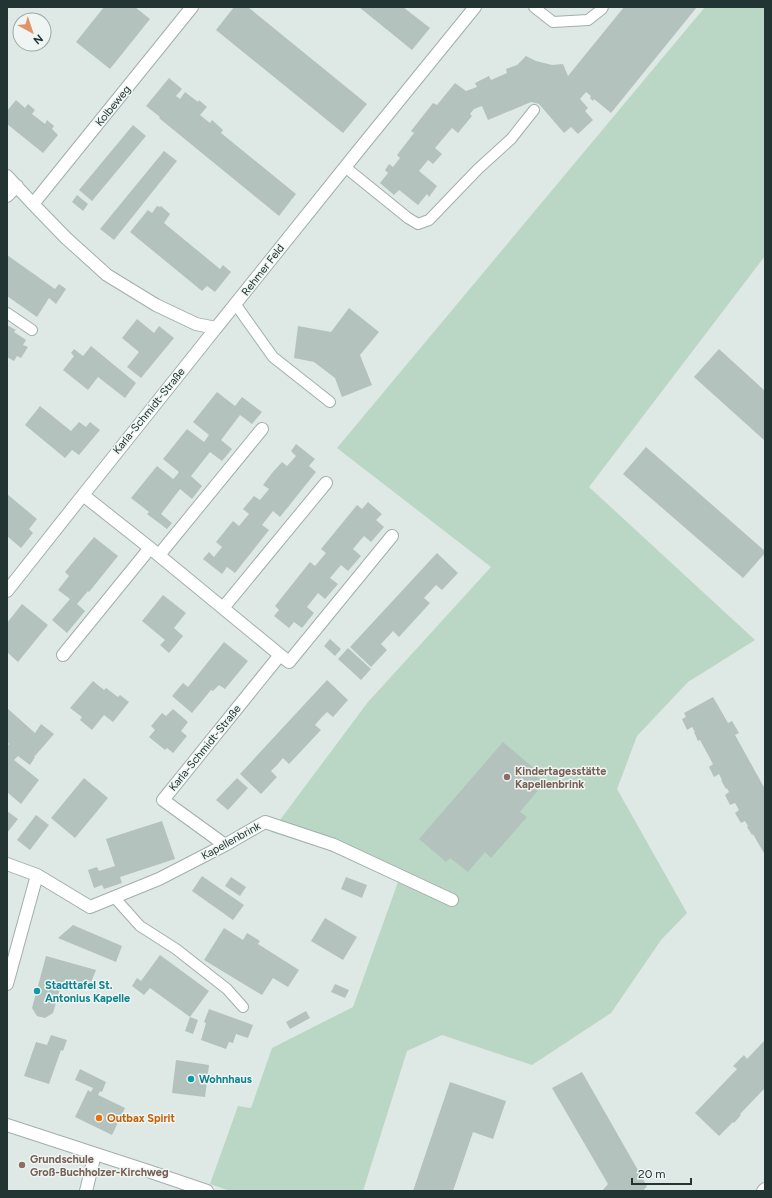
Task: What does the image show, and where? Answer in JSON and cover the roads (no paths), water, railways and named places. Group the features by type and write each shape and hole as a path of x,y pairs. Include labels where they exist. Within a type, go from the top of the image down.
{"street":[{"name":"Kolbeweg","path":"33,204 192,7"},
{"name":"Rehmer Feld","path":"216,328 475,7"},
{"path":"7,176 66,238 107,275 156,305 196,324 216,328"},
{"path":"7,196 17,186"},
{"name":"Karla-Schmidt-Straße","path":"7,591 216,328"},
{"path":"63,655 262,429"},
{"path":"224,608 326,483"},
{"path":"83,495 289,662 392,536"},
{"name":"Karla-Schmidt-Straße","path":"225,845 163,800 280,655"},
{"name":"Kapellenbrink","path":"7,864 37,874 90,907 159,879 225,845 264,822 334,845 452,900"},
{"path":"7,984 37,874"},
{"path":"7,1125 207,1191"},
{"path":"86,1191 95,1154"}],"lane":[{"path":"534,7 553,22 588,20 603,7"},
{"path":"345,167 408,218 418,224 429,220 478,169 511,139 534,110"},
{"path":"236,305 273,357 330,402"},
{"path":"7,313 32,330"},
{"path":"114,897 140,926 176,949 227,989 243,1007"}],"place":[{"name":"Kindertagesstätte Kapellenbrink","path":"507,777"},
{"name":"Stadttafel St. Antonius Kapelle","path":"37,991"},
{"name":"Wohnhaus","path":"191,1079"},
{"name":"Outbax Spirit","path":"99,1118"},
{"name":"Grundschule Groß-Buchholzer-Kirchweg","path":"22,1165"}]}
